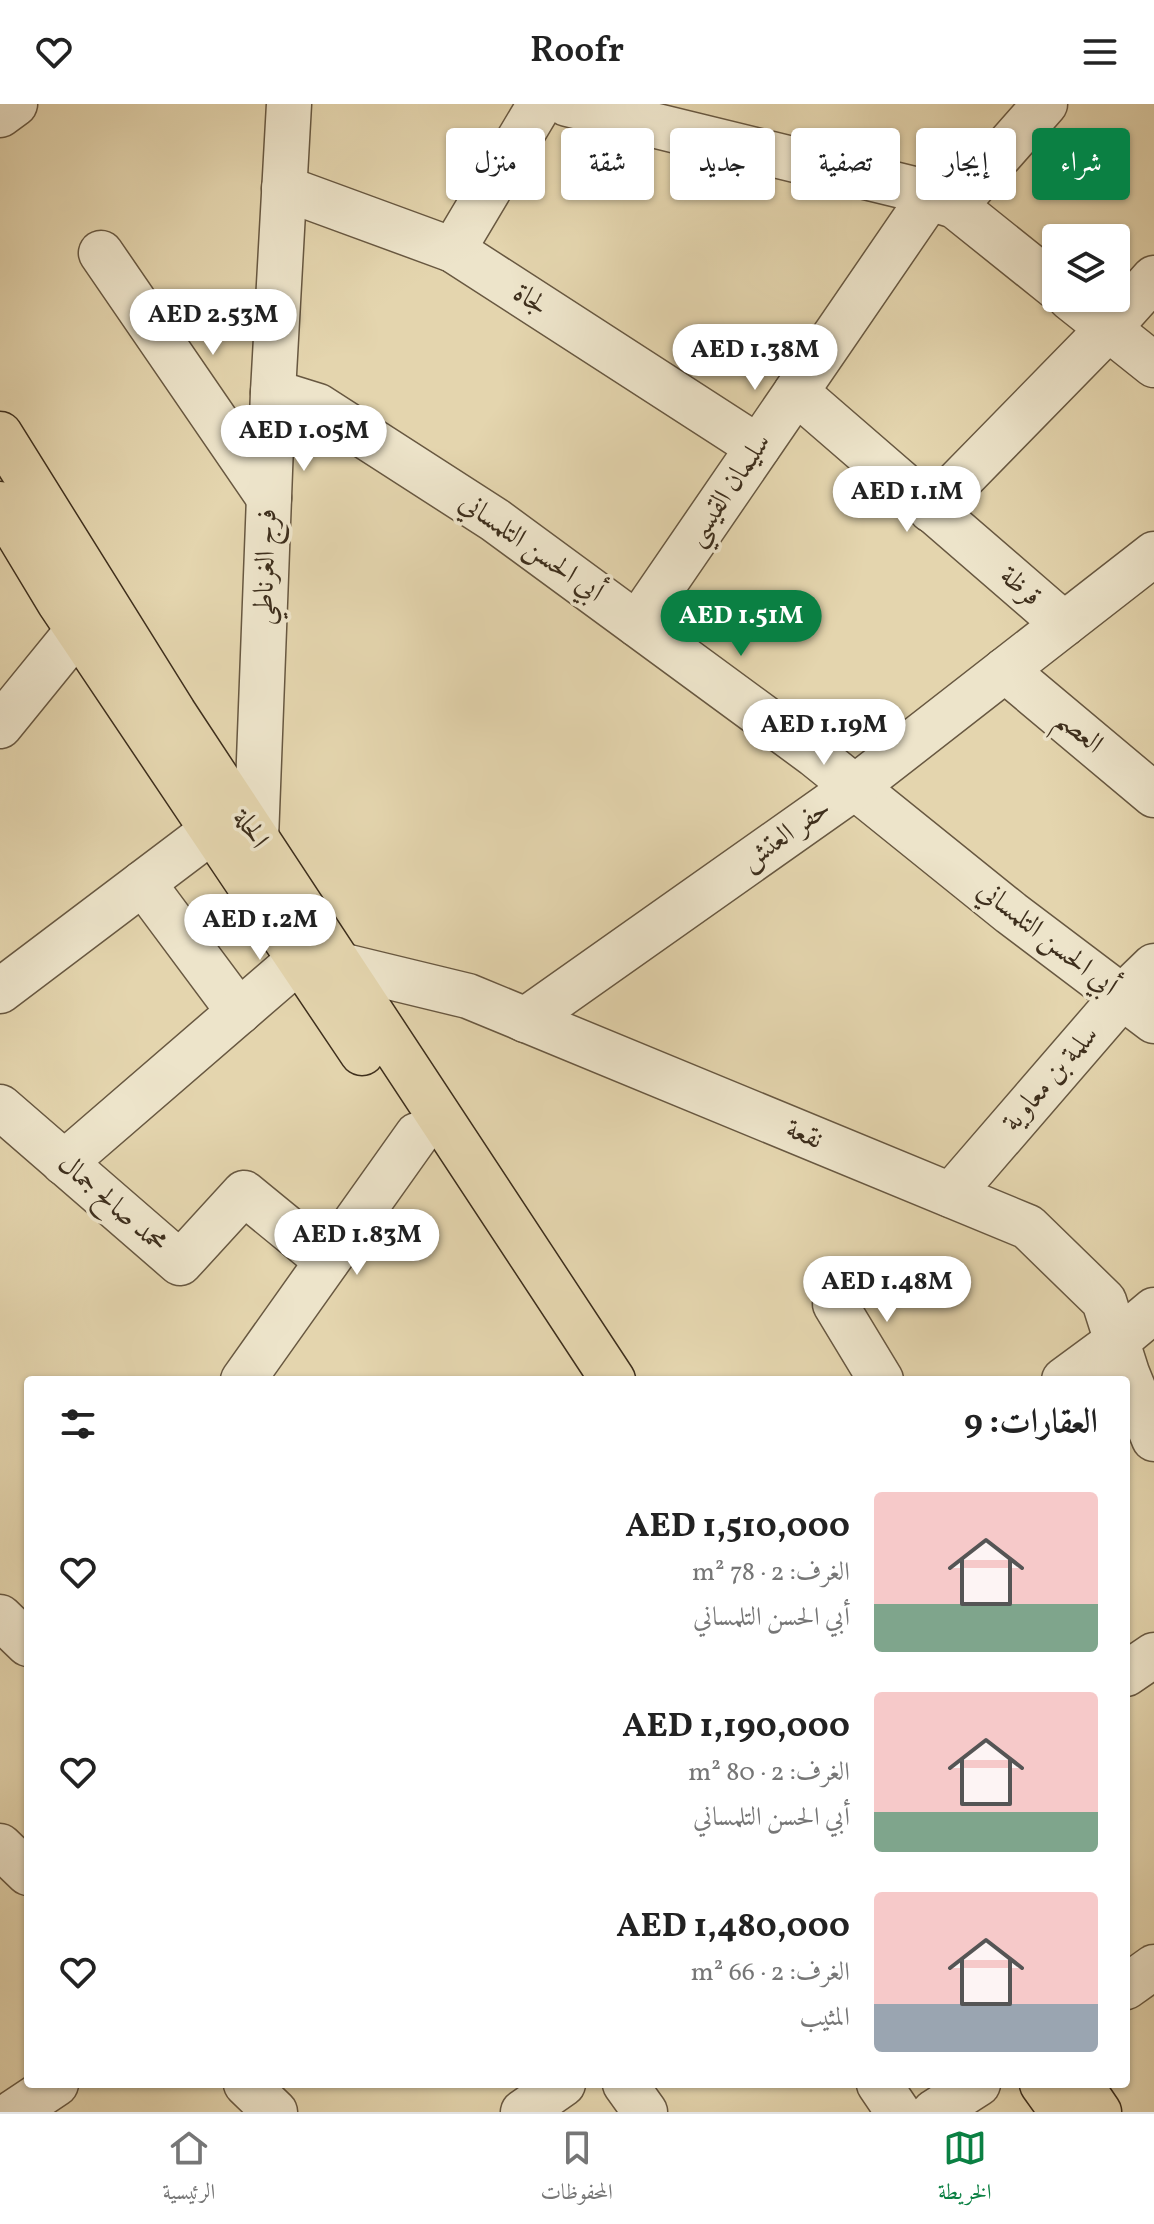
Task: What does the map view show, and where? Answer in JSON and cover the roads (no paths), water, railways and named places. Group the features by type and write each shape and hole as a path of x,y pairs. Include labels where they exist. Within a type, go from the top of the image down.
{"main road":[{"name":"الحلة","path":"0,434 165,700 256,839 320,962 417,1135 578,1376"},
{"name":"الحلة","path":"0,504 78,630 213,830 320,962 610,1376"},
{"path":"1045,2088 1062,2112"},
{"path":"1083,2088 1099,2112"}],"street":[{"path":"0,115 15,104"},
{"name":"فرج الغرناطي","path":"256,839 273,392 289,104"},
{"path":"453,250 540,104"},
{"name":"سليمان القيسي","path":"637,624 796,392 942,202 1045,104"},
{"path":"580,105 910,188 942,202 1042,277"},
{"name":"لجاة","path":"284,188 453,250 758,447"},
{"path":"101,253 269,498"},
{"path":"931,510 1154,278"},
{"path":"1087,312 1154,365"},
{"name":"أبي الحسن التلمساني","path":"273,392 318,406 495,520 815,755 1011,913 1138,1009"},
{"name":"قرظة","path":"796,392 1064,624"},
{"name":"حفر العتش","path":"525,1020 855,787 1153,556"},
{"path":"0,726 78,630"},
{"name":"العصم","path":"1005,670 1154,795"},
{"path":"0,991 213,830"},
{"path":"143,883 239,1012"},
{"path":"64,1163 239,1012 320,962"},
{"name":"نقعة","path":"320,962 468,996 1028,1227 1104,1301 1128,1376"},
{"name":"سلمة بن معاوية","path":"951,1195 1138,1009 1154,966"},
{"name":"محمد صالح جمال","path":"0,1107 180,1263 244,1193 327,1261"},
{"path":"246,1376 417,1135"},
{"path":"835,1304 879,1376"},
{"path":"1069,1376 1154,1310"},
{"name":"نقعة","path":"1130,1380 1154,1439"},
{"path":"0,1617 24,1640"},
{"path":"1130,1671 1154,1655"},
{"path":"0,1846 24,1869"},
{"path":"1130,1984 1154,1967"},
{"path":"250,2088 275,2112"},
{"path":"523,2112 557,2088"},
{"path":"628,2088 645,2112"},
{"path":"882,2088 898,2112"},
{"path":"934,2112 972,2088"}]}
